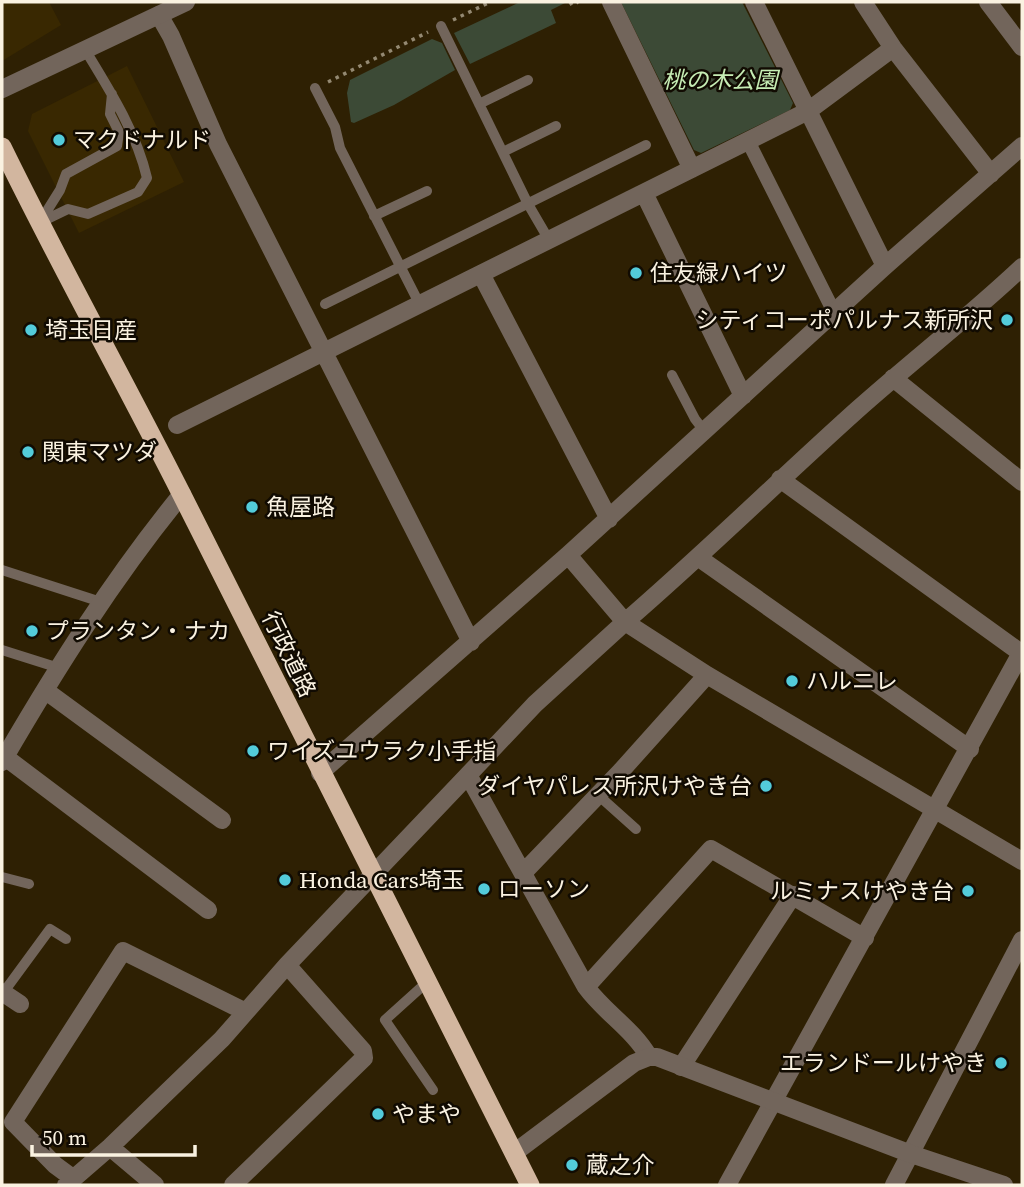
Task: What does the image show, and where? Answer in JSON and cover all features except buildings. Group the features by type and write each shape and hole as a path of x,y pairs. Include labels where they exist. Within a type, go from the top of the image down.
{"highway":[{"name":"行政道路","path":"2,146 39,223 99,332 182,494 320,773 530,1185"}],"street":[{"path":"2,89 160,10 186,2"},
{"path":"611,2 692,169"},
{"path":"754,2 885,266"},
{"path":"863,2 893,48 991,174"},
{"path":"988,2 1022,47"},
{"path":"160,10 218,144 471,642"},
{"path":"177,425 808,111 893,48"},
{"path":"748,141 835,314"},
{"path":"320,773 610,519 885,266 1022,146"},
{"path":"643,193 743,396"},
{"path":"244,1011 123,951 13,1122 70,1182 110,1147 222,1038 287,965 535,704 699,558 780,479 1022,267"},
{"path":"481,274 610,519"},
{"path":"893,378 1022,482"},
{"path":"727,1185 1022,652 780,479"},
{"path":"182,494 133,555 101,602 3,759 208,910"},
{"path":"568,555 625,622 707,675 1022,861"},
{"path":"699,558 970,749"},
{"path":"524,872 707,675"},
{"path":"46,691 222,820"},
{"path":"468,775 586,987 594,998 638,1038 649,1056"},
{"path":"586,987 711,849 865,938"},
{"path":"681,1067 793,895"},
{"path":"894,1185 1020,950"},
{"path":"233,1185 364,1058 363,1051 287,965"},
{"path":"3,992 20,1004"},
{"path":"514,1153 625,1070 649,1056 911,1154 1004,1185"},
{"path":"110,1147 155,1185"}],"lane":[{"path":"440,26 528,204 549,240"},
{"path":"39,223 68,209 89,214 138,192 147,178 142,158 112,94 84,48"},
{"path":"479,104 528,80"},
{"path":"315,88 335,127 340,148 419,305"},
{"path":"39,223 60,190 66,174 117,146 119,132 110,114 112,94"},
{"path":"503,152 556,126"},
{"path":"326,304 646,145"},
{"path":"374,216 427,191"},
{"path":"672,374 695,419 705,432"},
{"path":"2,570 101,602"},
{"path":"2,650 59,668"},
{"path":"598,795 636,829"},
{"path":"2,877 29,884"},
{"path":"3,992 50,929 66,939"},
{"path":"426,983 385,1020 433,1090"}],"path":[{"path":"315,88 490,2"},
{"path":"570,2 572,5 578,2"}],"shaded area":[{"path":"2,2 49,2 61,25 2,61"},
{"path":"127,66 184,182 79,233 28,131 32,114"}],"green space":[{"path":"520,2 565,3 551,10 556,23 470,64 454,33"},
{"name":"桃の木公園","path":"621,2 742,2 793,103 790,110 701,153 694,150"},
{"path":"432,39 442,43 455,70 394,105 351,122 347,93 350,80"}],"place":[{"name":"マクドナルド","path":"59,140"},
{"name":"住友緑ハイツ","path":"636,273"},
{"name":"シティコーポパルナス新所沢","path":"1007,320"},
{"name":"埼玉日産","path":"31,330"},
{"name":"関東マツダ","path":"28,452"},
{"name":"魚屋路","path":"252,507"},
{"name":"プランタン・ナカ","path":"32,631"},
{"name":"ハルニレ","path":"792,681"},
{"name":"ワイズユウラク小手指","path":"253,751"},
{"name":"ダイヤパレス所沢けやき台","path":"766,786"},
{"name":"Honda Cars埼玉","path":"285,880"},
{"name":"ローソン","path":"484,889"},
{"name":"ルミナスけやき台","path":"968,891"},
{"name":"エランドールけやき","path":"1001,1063"},
{"name":"やまや","path":"378,1114"},
{"name":"蔵之介","path":"572,1165"}]}
